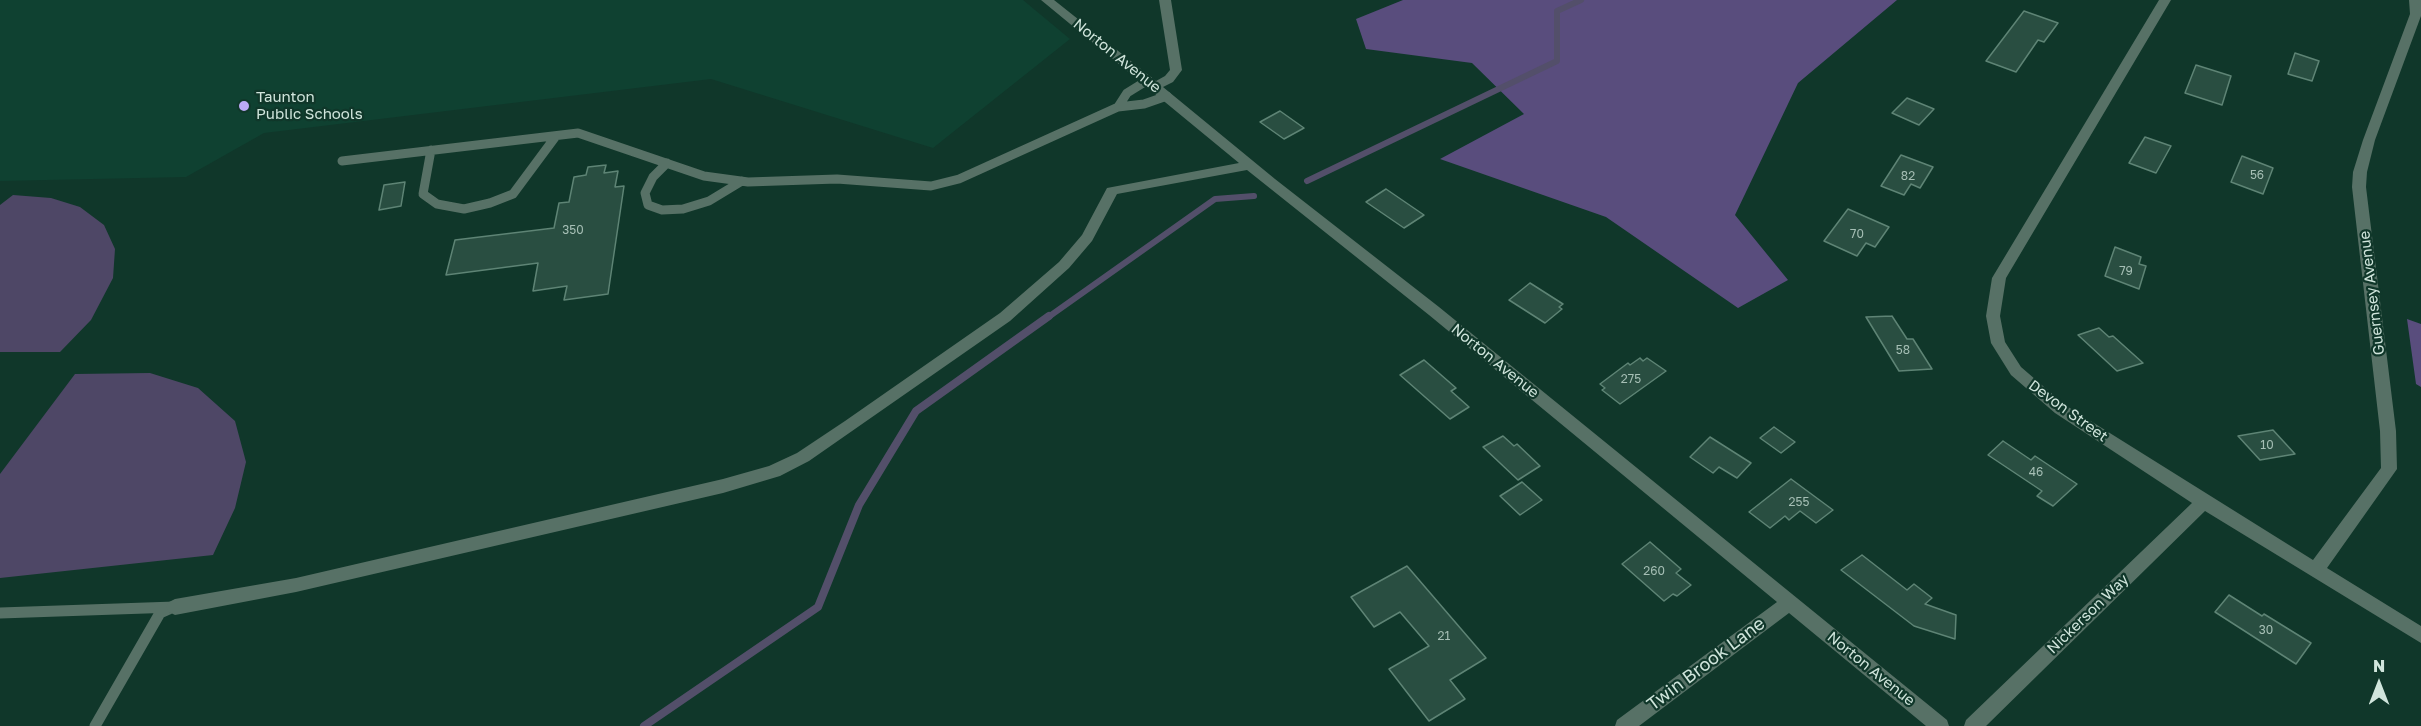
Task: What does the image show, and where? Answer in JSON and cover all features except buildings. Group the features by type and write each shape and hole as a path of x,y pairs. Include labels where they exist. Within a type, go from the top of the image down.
{"street":[{"name":"Norton Avenue","path":"1047,0 1249,165 1434,310 1940,726"},
{"path":"1151,83 1169,79 1176,70 1165,0"},
{"name":"Devon Street","path":"2165,0 1999,278 1993,316 1998,343 2005,358 2029,384 2060,409 2204,502 2421,635"},
{"name":"Guernsey Avenue","path":"2316,570 2389,469 2388,431 2359,188 2360,172 2369,140 2416,14 2415,0"},
{"path":"175,607 296,585 723,486 774,471 803,457 1005,317 1064,265 1087,238 1112,190 1249,165"},
{"name":"Nickerson Way","path":"1973,726 2204,502"},
{"name":"Twin Brook Lane","path":"1624,726 1789,603"}],"lane":[{"path":"1118,107 1127,93 1151,83"},
{"path":"342,161 578,133 704,176 742,181 837,179 931,186 959,179 1118,107 1144,104 1167,96"},
{"path":"432,150 423,194 437,204 464,208 490,203 513,194 555,136"},
{"path":"667,163 653,177 645,193 648,205 662,210 683,208 709,201 742,181"},
{"path":"0,613 175,607"},
{"path":"95,726 160,613 175,607"}],"shaded area":[{"name":"Taunton Public Schools","path":"0,0 1023,0 1070,39 933,148 711,79 264,133 186,177 0,181"},
{"path":"1403,0 1897,0 1798,83 1735,215 1788,280 1738,308 1606,217 1440,159 1524,114 1472,63 1366,49 1356,19"},
{"path":"13,195 51,198 80,207 104,225 115,249 113,278 91,320 60,352 0,352 0,205"},
{"path":"2407,319 2421,324 2421,387 2416,384"},
{"path":"150,373 198,388 235,421 246,462 235,508 213,555 0,578 0,474 75,374"}],"waterway":[{"path":"1307,181 1557,61 1557,11 1581,0"},
{"path":"1047,318 1215,199 1254,196"},
{"path":"644,726 818,607 859,505 916,411 1049,316"}],"place":[{"name":"Taunton Public Schools","path":"244,106"}]}
